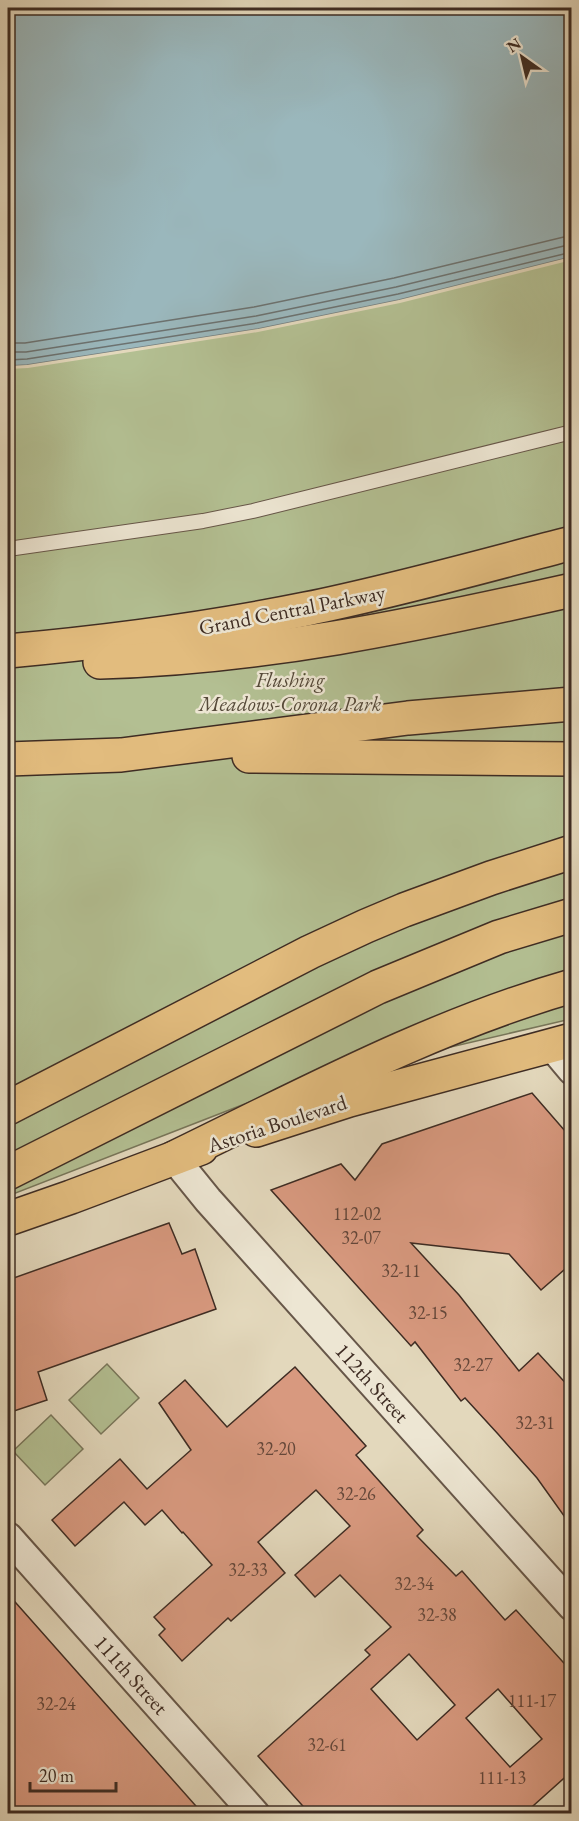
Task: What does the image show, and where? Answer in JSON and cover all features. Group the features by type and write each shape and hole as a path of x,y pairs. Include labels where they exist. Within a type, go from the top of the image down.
{"main road":[{"name":"Grand Central Parkway","path":"8,651 107,642 258,618 405,586 572,543"},
{"name":"Grand Central Parkway","path":"8,664 159,659 261,649 413,624 572,590"},
{"path":"121,755 408,718 572,704"},
{"path":"8,759 121,755 572,759"},
{"path":"8,1108 310,952 366,926 471,885 572,852"},
{"path":"8,1173 369,991 500,937 572,915"},
{"path":"174,1158 432,1034 484,1014 572,986"},
{"name":"Astoria Boulevard","path":"8,1219 174,1158 338,1103 561,1042"}],"street":[{"path":"561,1042 572,1070"},
{"name":"112th Street","path":"174,1158 208,1200 572,1606"},
{"name":"111th Street","path":"8,1537 255,1814"}],"lane":[{"path":"8,549 253,512 572,432"}],"green space":[{"name":"Flushing Meadows-Corona Park","path":"571,195 571,1019 304,1081 8,1196 8,237"},
{"path":"107,1364 139,1398 101,1434 69,1400"},
{"path":"51,1415 83,1449 45,1485 13,1451"}],"water":[{"path":"8,8 571,8 571,257 399,300 258,329 8,366"}],"pier":[{"path":"571,257 572,260 400,303 258,332 28,368 8,369 8,366 258,329 399,300"}],"building":[{"path":"532,1093 572,1139 572,1263 541,1290 509,1254 411,1243 459,1295 519,1371 538,1353 572,1390 572,1527 537,1478 498,1434 465,1398 461,1401 415,1342 411,1346 271,1190 341,1164 355,1180 382,1144"},
{"path":"169,1223 182,1254 195,1249 216,1309 38,1372 47,1400 8,1413 8,1280"},
{"path":"295,1367 366,1446 356,1455 423,1530 417,1536 456,1576 462,1571 505,1620 516,1610 572,1672 572,1771 524,1814 385,1814 379,1807 373,1814 310,1814 258,1756 370,1655 365,1650 391,1627 340,1575 315,1597 295,1575 350,1526 316,1490 258,1542 285,1573 231,1621 228,1618 182,1661 159,1635 165,1629 154,1617 212,1565 183,1532 162,1510 145,1525 124,1502 75,1546 52,1520 120,1459 147,1489 191,1450 159,1403 185,1380 227,1427","holes":["409,1654 455,1705 417,1740 371,1689","498,1689 542,1739 510,1767 466,1718"]},
{"path":"8,1594 203,1814 8,1814"}]}
